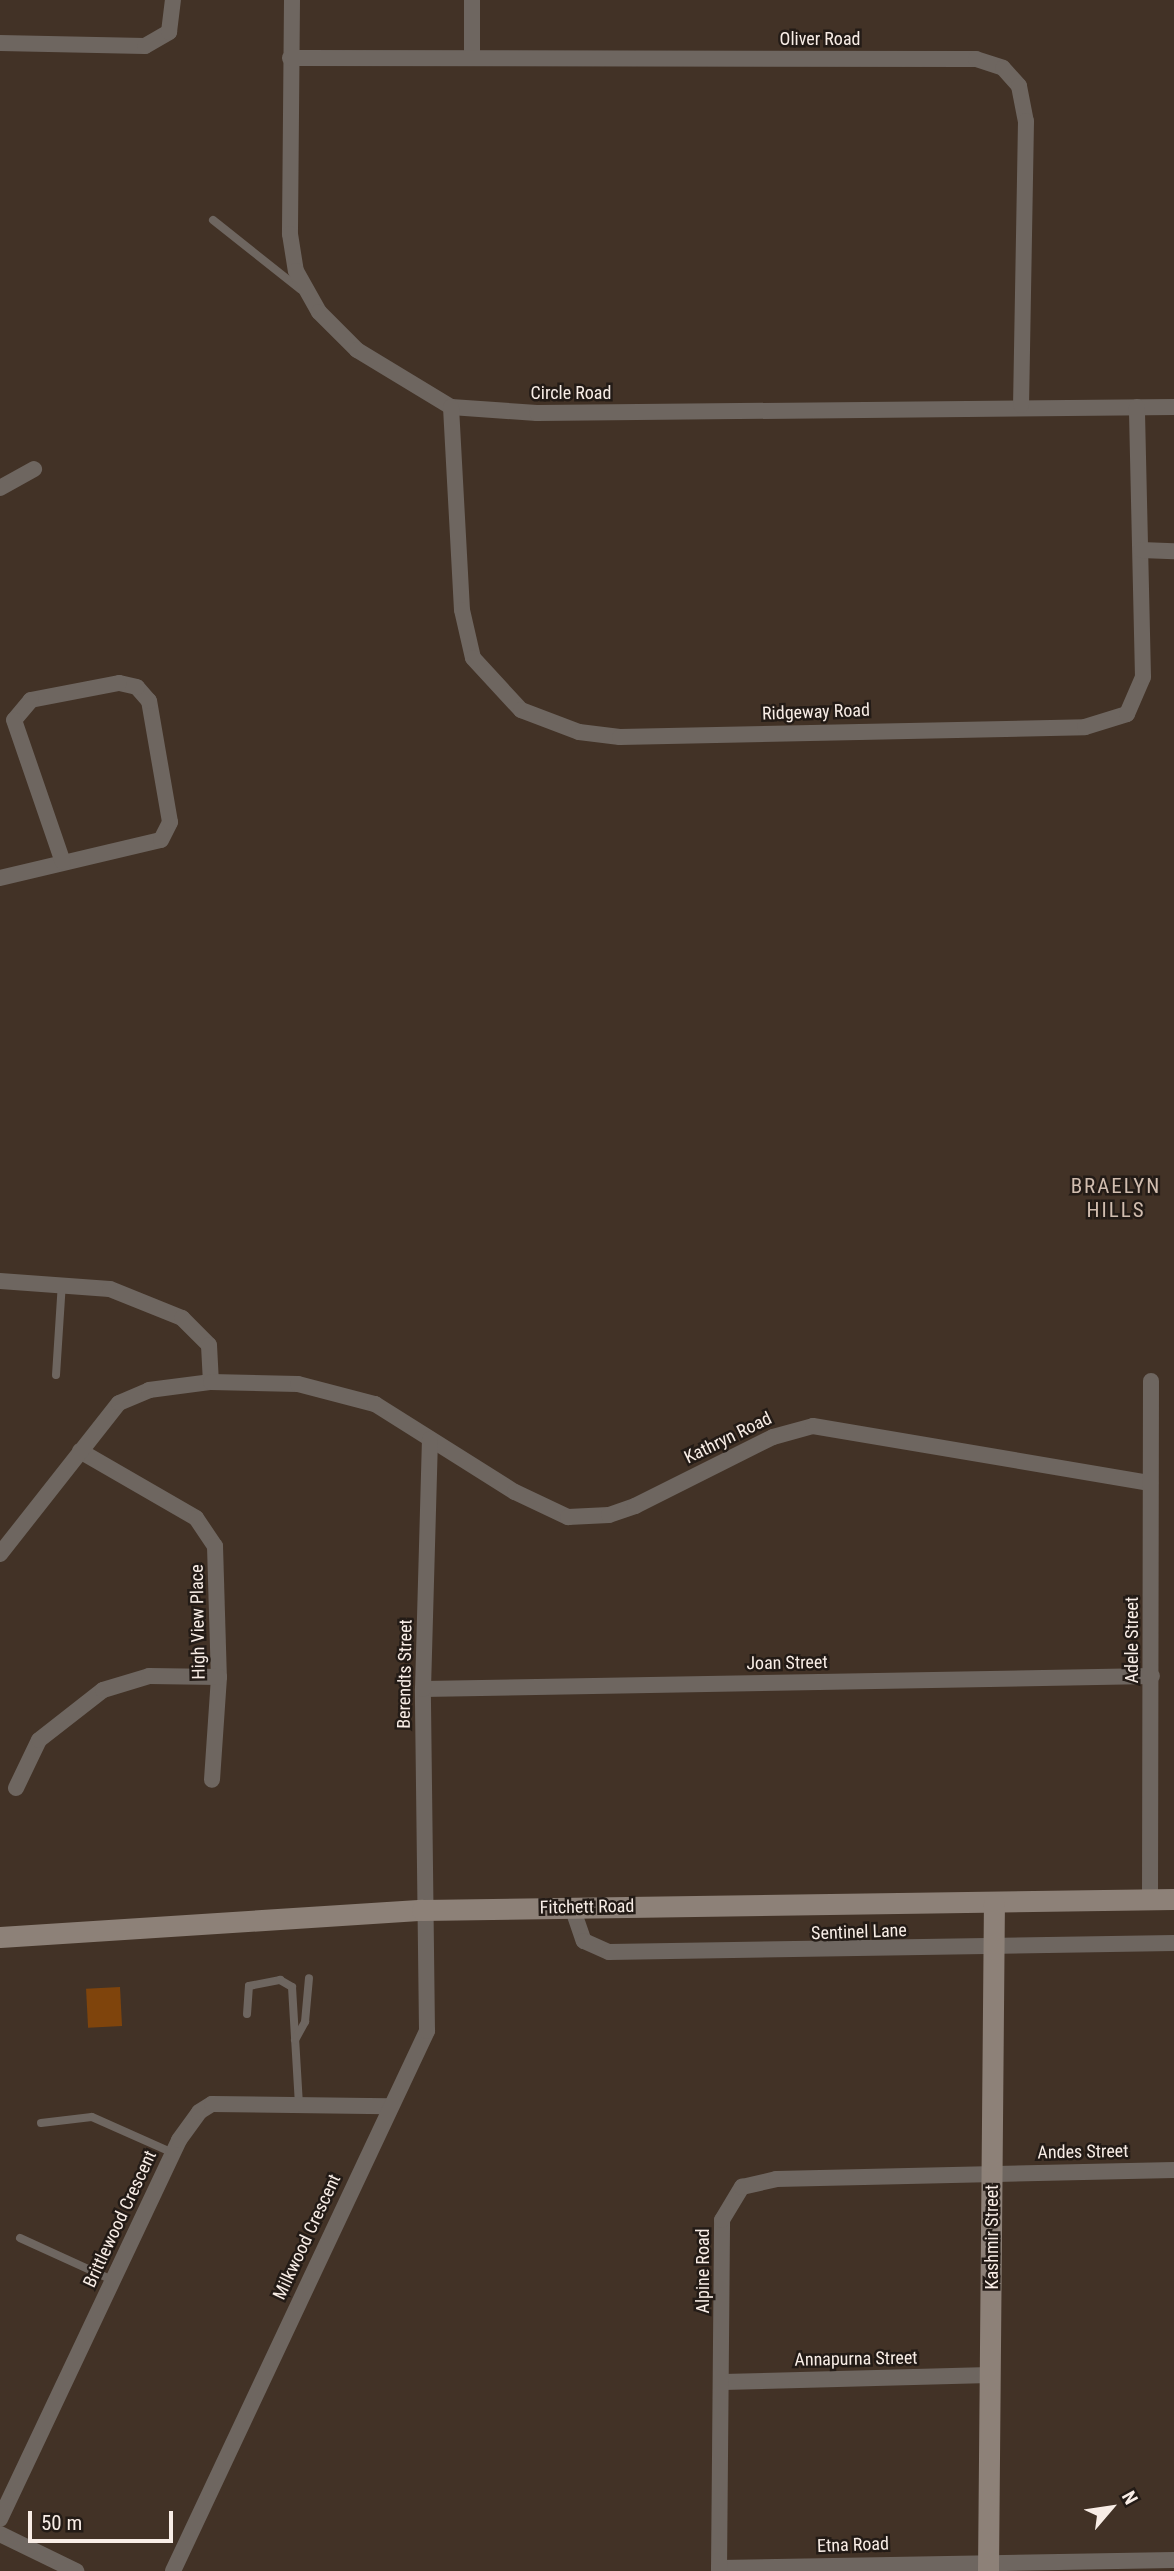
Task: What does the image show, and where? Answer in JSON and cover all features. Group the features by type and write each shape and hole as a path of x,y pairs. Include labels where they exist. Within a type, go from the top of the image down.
{"street":[{"path":"0,43 145,46 169,32 173,0"},
{"name":"Circle Road","path":"292,0 290,234 305,293 357,350 452,407 537,413 1021,405 1174,407"},
{"path":"472,0 472,56"},
{"name":"Oliver Road","path":"290,58 472,56 976,59 1003,68 1019,86 1026,121 1021,405"},
{"name":"Ridgeway Road","path":"452,407 462,610 473,658 521,710 579,732 620,737 1105,725 1127,714 1140,694 1141,551 1137,407"},
{"path":"0,488 34,470"},
{"path":"1141,551 1174,551"},
{"path":"0,878 63,862 153,846 168,831 149,701 137,687 119,683 31,699 13,720 63,862"},
{"path":"0,1281 62,1283 110,1289 182,1318 208,1345 211,1382"},
{"name":"Adele Street","path":"1150,1381 1150,1899"},
{"name":"Kathryn Road","path":"0,1554 80,1451 132,1395 211,1382 327,1390 375,1404 514,1492 568,1517 622,1510 773,1437 813,1426 1150,1483"},
{"name":"Berendts Street","path":"422,1910 430,1438"},
{"name":"High View Place","path":"80,1451 176,1505 207,1530 218,1568 219,1677 212,1780"},
{"path":"16,1788 39,1740 103,1690 149,1676 219,1677"},
{"name":"Joan Street","path":"424,1689 1152,1676"},
{"name":"Fitchett Road","path":"0,1937 422,1910 1174,1899"},
{"name":"Kashmir Street","path":"988,2565 994,1903"},
{"name":"Sentinel Lane","path":"572,1907 584,1941 609,1952 1174,1943"},
{"name":"Milkwood Crescent","path":"173,2571 388,2106 427,2031 422,1910"},
{"name":"Brittlewood Crescent","path":"0,2519 173,2152 189,2124 212,2105 388,2106"},
{"name":"Andes Street","path":"992,2172 1174,2170"},
{"name":"Alpine Road","path":"719,2570 723,2382 722,2220 742,2187 776,2179 992,2172"},
{"name":"Annapurna Street","path":"723,2382 990,2375"},
{"path":"0,2534 76,2571"},
{"name":"Etna Road","path":"719,2570 1174,2560"}],"lane":[{"path":"213,220 305,293"},
{"path":"56,1375 62,1283"},
{"path":"295,2040 305,2022 309,1978"},
{"path":"247,2014 249,1986 288,1983 299,2105"},
{"path":"41,2123 92,2116 173,2152"},
{"path":"20,2238 112,2280"}],"building":[{"path":"120,1987 122,2026 88,2028 86,1989"}],"district":[{"name":"BRAELYN HILLS","path":"1116,1198"}]}
